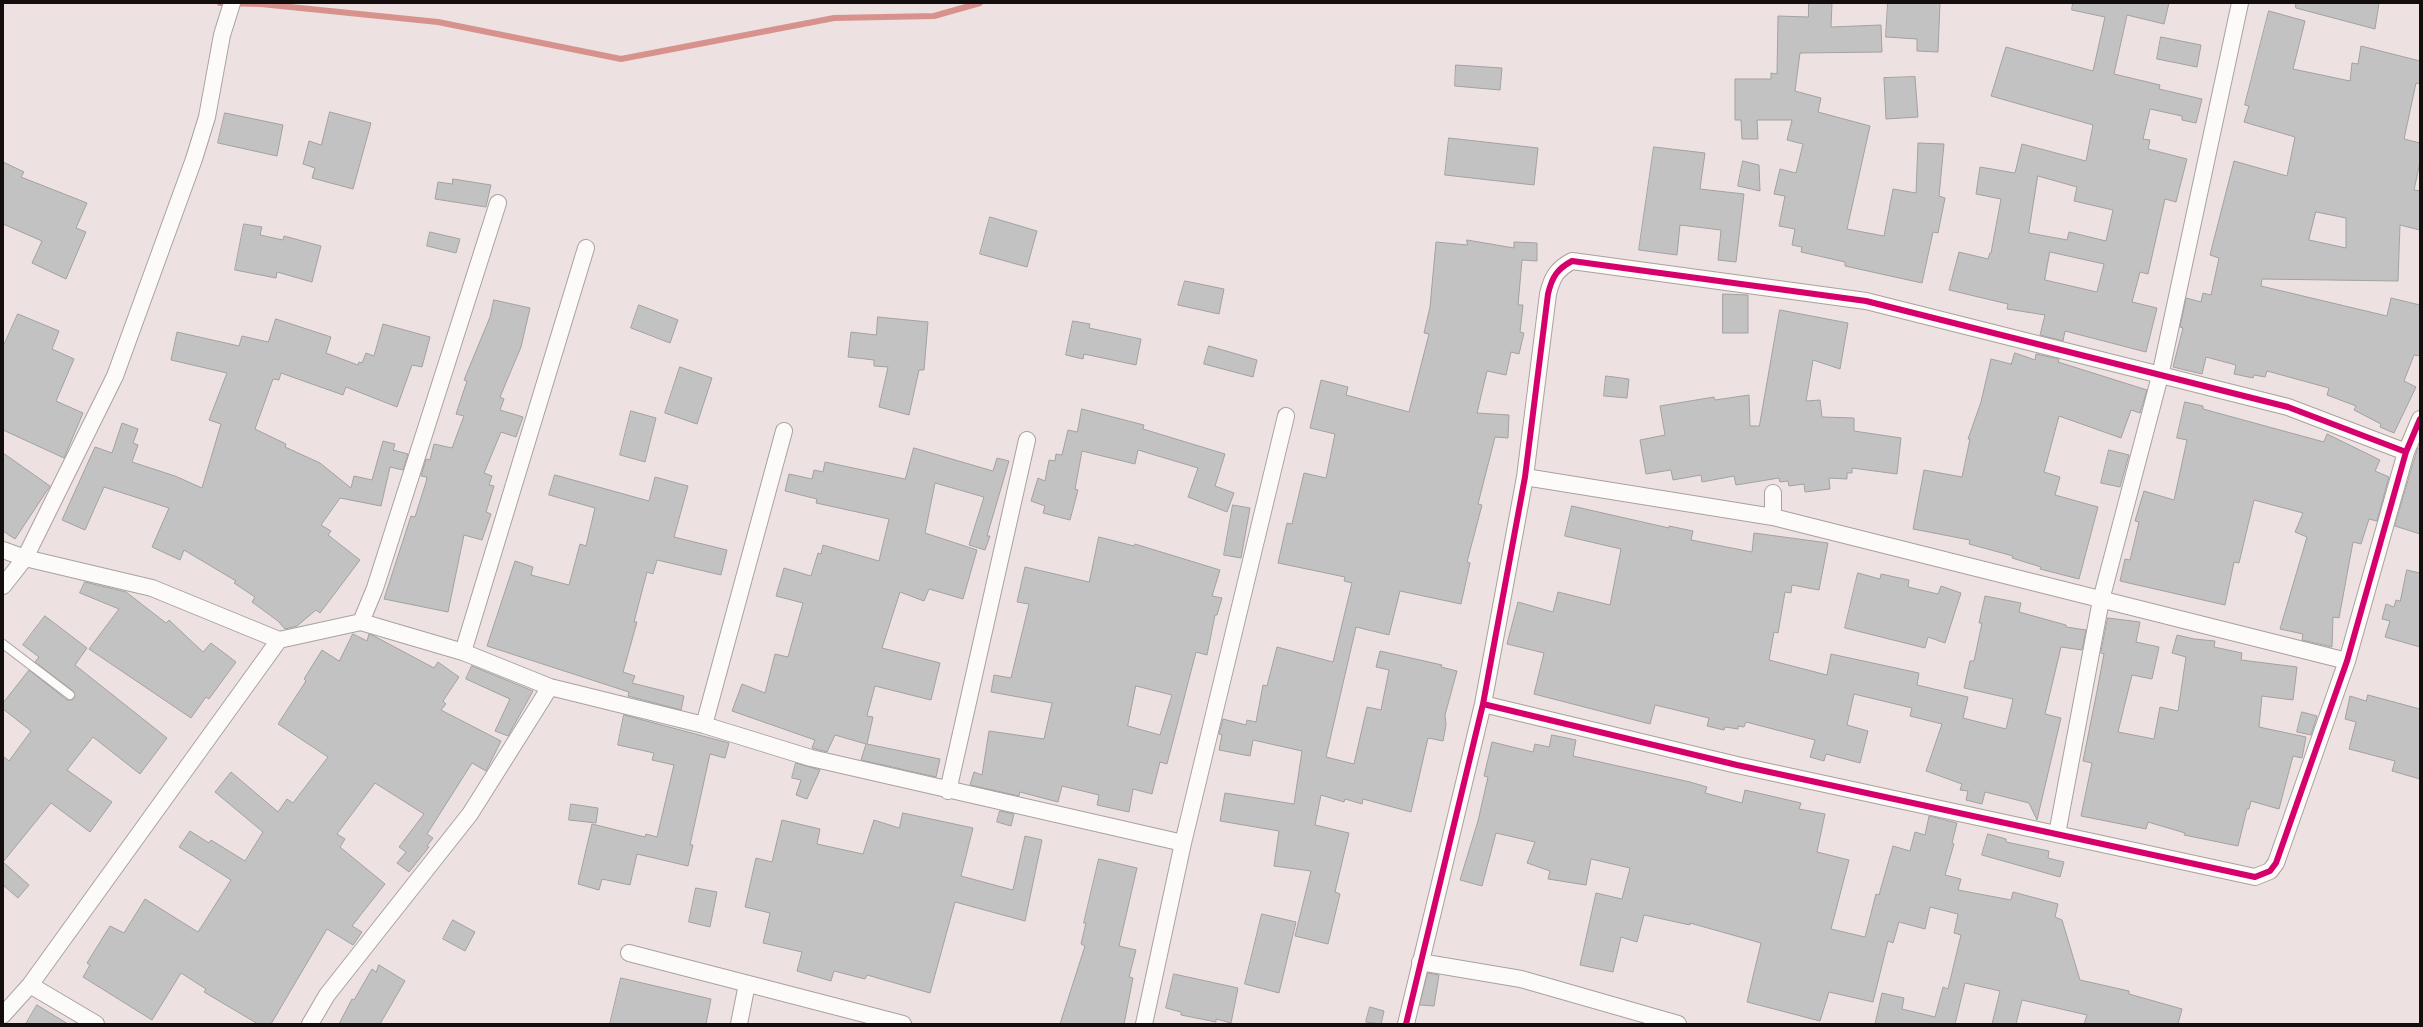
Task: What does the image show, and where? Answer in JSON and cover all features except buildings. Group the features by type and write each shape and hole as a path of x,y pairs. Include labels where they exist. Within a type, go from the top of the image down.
{"street":[{"path":"3,586 25,558 115,376 194,159 207,117 222,35 232,3"},
{"path":"2057,834 2101,600 2160,376 2240,3"},
{"path":"361,622 376,588 498,203"},
{"path":"463,652 586,248"},
{"path":"1406,1024 1483,704 1525,477 1548,294 1552,279 1559,268 1572,261 1866,301 2288,407 2406,452"},
{"path":"1144,1024 1183,843 1286,416"},
{"path":"1483,704 1736,764 2255,877 2263,875 2276,863 2346,661 2406,452 2420,419"},
{"path":"704,725 784,431"},
{"path":"948,791 1027,440"},
{"path":"1525,477 1773,517 2346,661"},
{"path":"1773,493 1773,517"},
{"path":"3,550 25,558 152,588 278,640 361,622 463,652 550,687 704,725 811,758 948,791 1183,843"},
{"path":"3,1015 30,985 278,640"},
{"path":"310,1024 327,995 470,814 550,687"},
{"path":"629,953 903,1024"},
{"path":"1420,962 1521,979 1678,1024"},
{"path":"739,1024 747,984"},
{"path":"30,985 96,1024"}],"lane":[{"path":"3,644 70,695"}],"waterway":[{"path":"220,3 261,4 438,22 621,59 834,18 934,16 980,3"}],"cycle path":[{"path":"1406,1024 1483,704 1525,477 1548,294 1553,278 1562,267 1572,261 1866,301 2288,407 2406,452"},
{"path":"1483,704 1737,765 2255,877 2270,871 2276,863 2347,661 2406,452 2420,419"}]}
